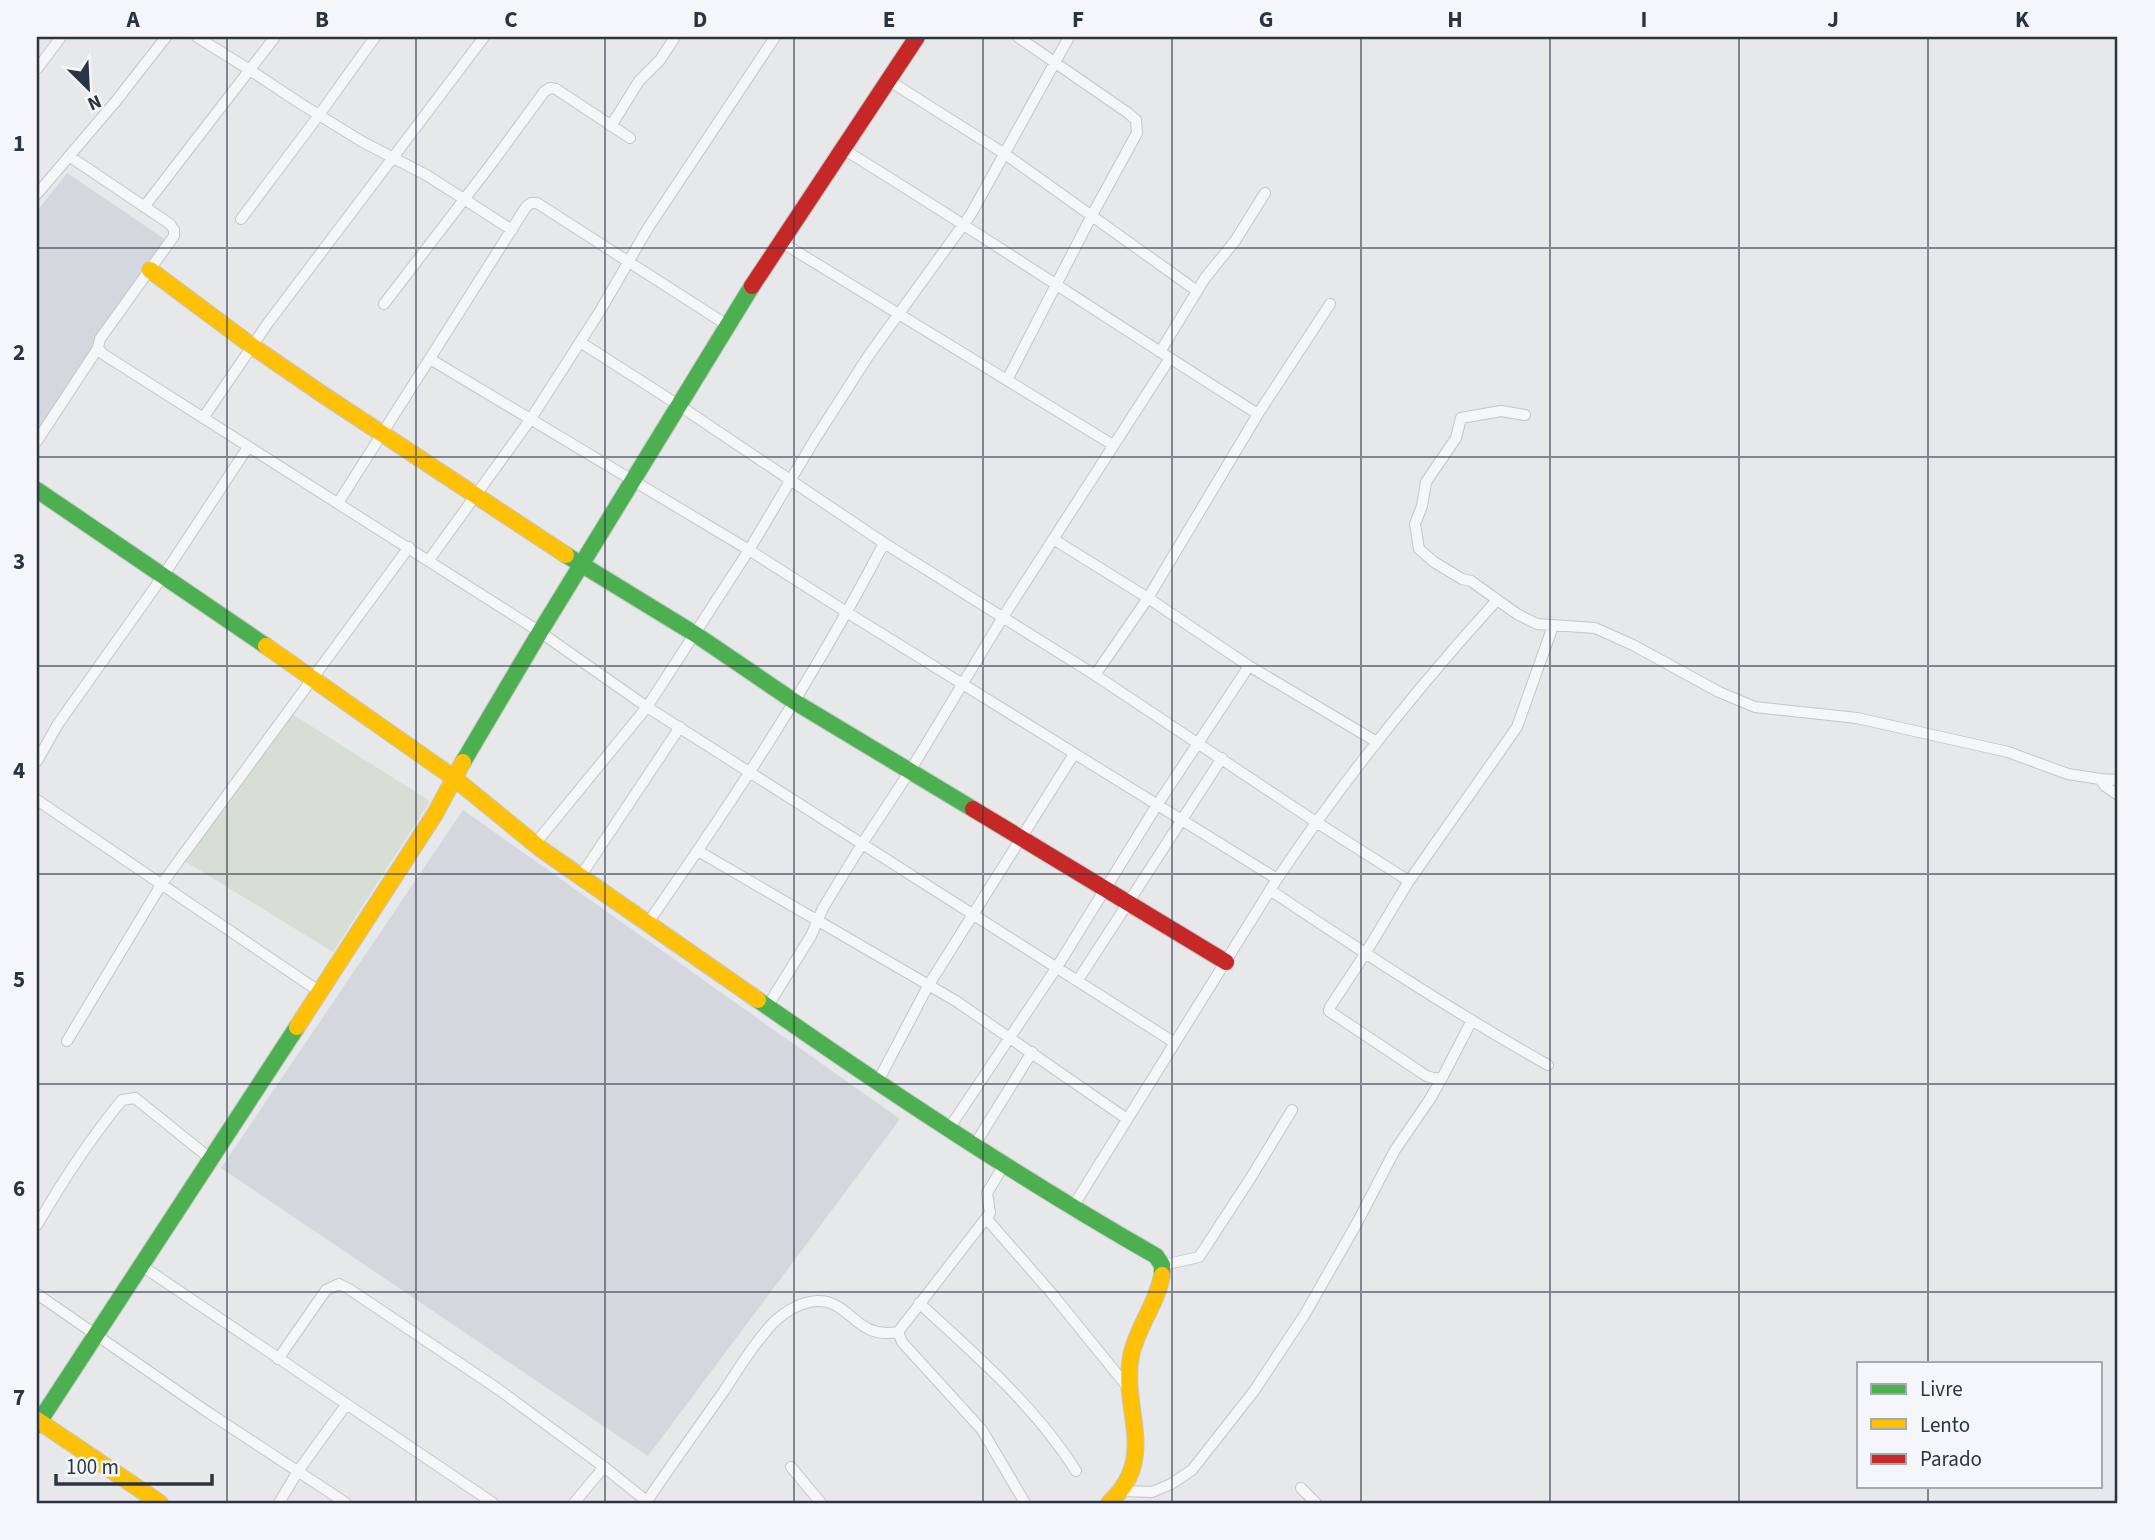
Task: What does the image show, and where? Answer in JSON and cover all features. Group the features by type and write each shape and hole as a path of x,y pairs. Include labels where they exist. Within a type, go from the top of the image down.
{"street":[{"path":"37,69 61,37"},
{"path":"37,194 166,37"},
{"path":"197,37 319,116 428,176 512,230"},
{"path":"144,207 275,37"},
{"path":"241,219 375,37"},
{"path":"203,418 252,346 484,37"},
{"path":"611,126 639,81 660,60 676,37"},
{"path":"429,560 530,420 648,228 775,37"},
{"path":"160,1503 37,1422 212,1160 435,814 540,632 727,325 917,37"},
{"path":"1007,380 1091,217 1138,133 1136,120 1128,113 1018,37"},
{"path":"535,844 647,707 749,550 869,355 964,224 1069,37"},
{"path":"888,80 1005,154 1197,292"},
{"path":"384,304 544,92 550,88 556,89 630,138"},
{"path":"843,149 1258,414"},
{"path":"37,441 97,348 100,338 174,236 174,230 144,207 69,156"},
{"path":"767,1007 811,936 862,844 1114,445 1205,278 1235,241 1265,193"},
{"path":"338,503 531,203 537,203 727,325"},
{"path":"781,242 1114,445"},
{"path":"150,270 252,346 581,565 695,634 795,702 1226,962"},
{"path":"1095,675 1148,598 1258,414 1330,303"},
{"path":"580,342 884,543 1095,675 1409,881"},
{"path":"97,348 540,632 647,707 1175,1043"},
{"path":"430,359 749,550 1277,879"},
{"path":"1525,415 1501,411 1461,418 1455,438 1426,482 1422,506 1415,524 1419,549 1434,562 1462,579 1471,581 1517,614 1537,624 1595,628 1633,645 1719,692 1755,707 1857,718 2008,752 2068,774 2118,780"},
{"path":"37,761 58,724 163,576 248,447"},
{"path":"37,490 312,677 454,778 580,877 877,1083 1072,1208 1156,1256 1163,1265 1163,1278 1135,1341 1129,1367 1134,1472 1123,1491 1109,1503"},
{"path":"1053,539 1250,666 1377,742"},
{"path":"647,924 795,702 848,614 884,543"},
{"path":"67,1041 161,885 409,547"},
{"path":"1072,1208 1270,890 1316,822 1440,663 1497,600"},
{"path":"1442,1078 1430,1078 1329,1011 1329,1007 1409,881 1517,727 1553,626"},
{"path":"948,1130 1057,967 1157,805 1250,666"},
{"path":"580,877 680,727"},
{"path":"877,1083 928,986 1074,754"},
{"path":"1078,980 1222,758"},
{"path":"2101,779 2105,786 2118,795"},
{"path":"37,800 320,992"},
{"path":"698,851 956,1001 1127,1119"},
{"path":"1270,890 1471,1021 1548,1065"},
{"path":"1123,1491 1152,1492 1171,1484 1192,1470 1254,1391 1305,1314 1392,1156 1442,1078 1471,1021"},
{"path":"974,1146 1032,1052"},
{"path":"37,1225 68,1175 122,1100 130,1097 135,1098 212,1160"},
{"path":"1163,1265 1199,1257 1292,1110"},
{"path":"278,1359 326,1290 339,1284 498,1389 648,1502 746,1359 773,1324 786,1312 799,1305 825,1301 839,1306 872,1332 898,1332 990,1213 987,1194 1004,1165"},
{"path":"986,1218 1131,1391"},
{"path":"142,1266 494,1503"},
{"path":"37,1294 346,1503"},
{"path":"919,1303 1012,1392 1061,1448 1076,1471"},
{"path":"898,1332 902,1342 982,1430 1025,1503"},
{"path":"279,1503 298,1471 346,1405"},
{"path":"574,1503 604,1467"},
{"path":"792,1467 821,1503"},
{"path":"1301,1488 1316,1503"}],"shaded area":[{"path":"67,173 166,240 37,435 37,211"},
{"path":"284,709 430,801 333,952 183,860"},
{"path":"463,810 900,1119 648,1456 221,1168"}],"traffic: fast":[{"path":"463,762 752,286"},
{"path":"37,490 266,646"},
{"path":"566,555 695,634 795,702 973,809"},
{"path":"758,1000 954,1133 1156,1256 1162,1265 1162,1275"},
{"path":"37,1425 297,1027"}],"traffic: slow":[{"path":"150,270 322,394 566,555"},
{"path":"266,646 454,778 541,849 758,1000"},
{"path":"297,1027 435,814 463,762"},
{"path":"1109,1503 1124,1486 1132,1468 1135,1433 1130,1396 1131,1356 1162,1275"},
{"path":"37,1420 160,1503"}],"traffic: jam":[{"path":"752,286 917,37"},
{"path":"973,809 1226,962"}]}
